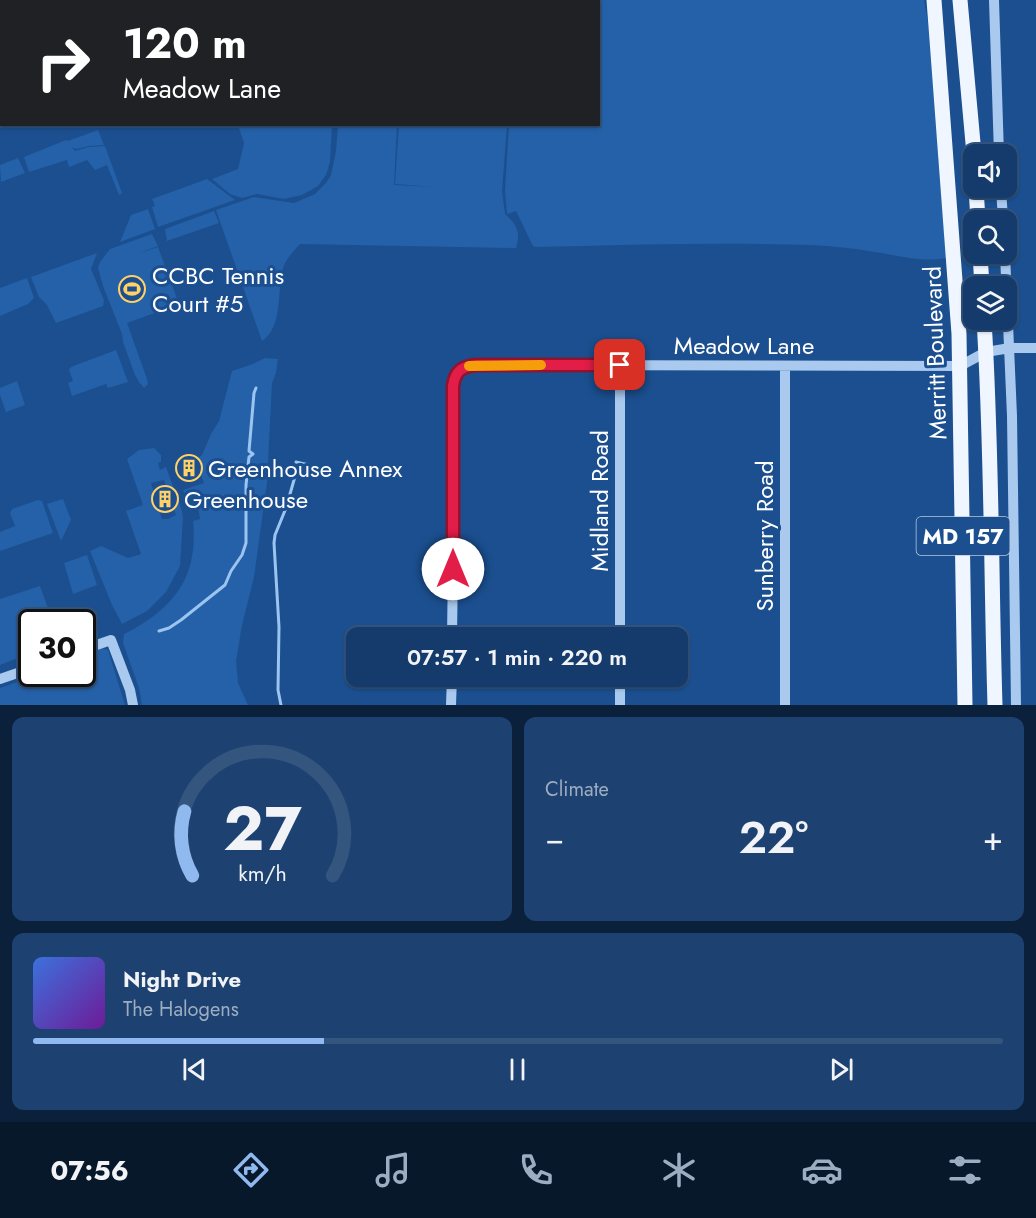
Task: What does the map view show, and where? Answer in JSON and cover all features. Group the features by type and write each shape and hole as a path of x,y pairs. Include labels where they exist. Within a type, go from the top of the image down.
{"main road":[{"name":"Merritt Boulevard","path":"934,0 955,267 960,366 965,705"},
{"path":"960,0 973,144"},
{"name":"MD 157","path":"985,330 995,705"}],"street":[{"path":"994,0 999,144"},
{"path":"1006,264 1013,427 1016,705"},
{"path":"960,366 986,352 1010,348 1036,348"},
{"name":"Meadow Lane","path":"452,627 453,386 455,375 464,367 477,365 960,366"},
{"name":"Midland Road","path":"620,365 620,627"},
{"name":"Sunberry Road","path":"785,366 785,705"},
{"path":"96,645 111,639 130,690 133,705"},
{"path":"0,679 18,673"},
{"path":"451,705 452,687"},
{"path":"620,687 620,705"}],"shaded area":[{"path":"600,0 924,0 928,23 946,258 919,259 850,248 776,244 535,247 516,211 507,214 505,191 509,126 600,126"},
{"path":"238,126 332,126 330,162 326,175 318,186 302,195 284,199 257,194 242,198 230,194 212,179 238,169 244,143"},
{"path":"338,126 397,126 394,185 435,187 395,184 399,126 507,126 502,191 505,214 515,225 518,233 516,248 300,244 283,268 276,318 269,335 262,341 216,210 254,197 294,203 315,194 331,175"},
{"path":"98,130 104,145 89,146 76,149 72,147 75,151 88,147 105,146 122,193 119,195 107,165 95,170 87,160 69,167 67,160 29,172 24,157"},
{"path":"18,158 25,173 1,182 0,165"},
{"path":"207,179 235,200 158,227 152,199"},
{"path":"148,209 155,229 120,242 131,215"},
{"path":"214,211 219,223 167,241 165,229"},
{"path":"152,234 158,246 137,254 158,247 179,304 127,323 147,379 148,384 144,388 135,375 98,268 110,249"},
{"path":"97,253 91,269 104,300 103,306 56,323 47,305 39,297 31,277"},
{"path":"27,278 34,298 28,304 0,316 0,288"},
{"path":"116,350 128,382 108,388 106,384 72,396 68,383 73,381 69,370 71,367"},
{"path":"265,358 278,359 272,383 267,483 254,577 236,661 238,683 248,705 142,705 139,688 123,643 124,634 156,614 179,590 192,559 193,521 200,519 196,494 186,497 183,490 204,483 195,460 202,455 219,421 232,371"},
{"path":"17,381 25,405 6,412 0,388"},
{"path":"154,448 161,455 161,462 158,463 160,470 166,467 182,511 180,566 166,592 147,611 122,624 90,551 101,546 128,558 141,554 126,511 143,505 127,459 139,450","holes":["164,480 176,515 162,519 151,483"]},
{"path":"63,499 71,520 61,541 47,504"},
{"path":"38,500 42,501 53,533 0,551 0,532 15,526 10,513 12,509"},
{"path":"87,555 97,585 73,594 64,563"},
{"path":"40,586 48,609 18,609 18,658 0,665 0,599"},
{"path":"101,648 108,650 125,705 0,705 0,688 18,682 18,687 96,687 96,650"}],"waterway":[{"path":"253,454 249,451 256,388"},
{"path":"159,631 181,620 225,585 242,555 246,543 246,485 249,457 253,454"},
{"path":"296,462 309,465"},
{"path":"281,705 278,690 279,627 274,543 300,463"}],"slow traffic":[{"path":"469,366 541,365"}],"place":[{"name":"CCBC Tennis Court #5","path":"132,289"},
{"name":"Greenhouse Annex","path":"189,468"},
{"name":"Greenhouse","path":"165,499"}],"route":[{"path":"453,569 453,386 455,375 464,367 477,365 620,365"}]}
